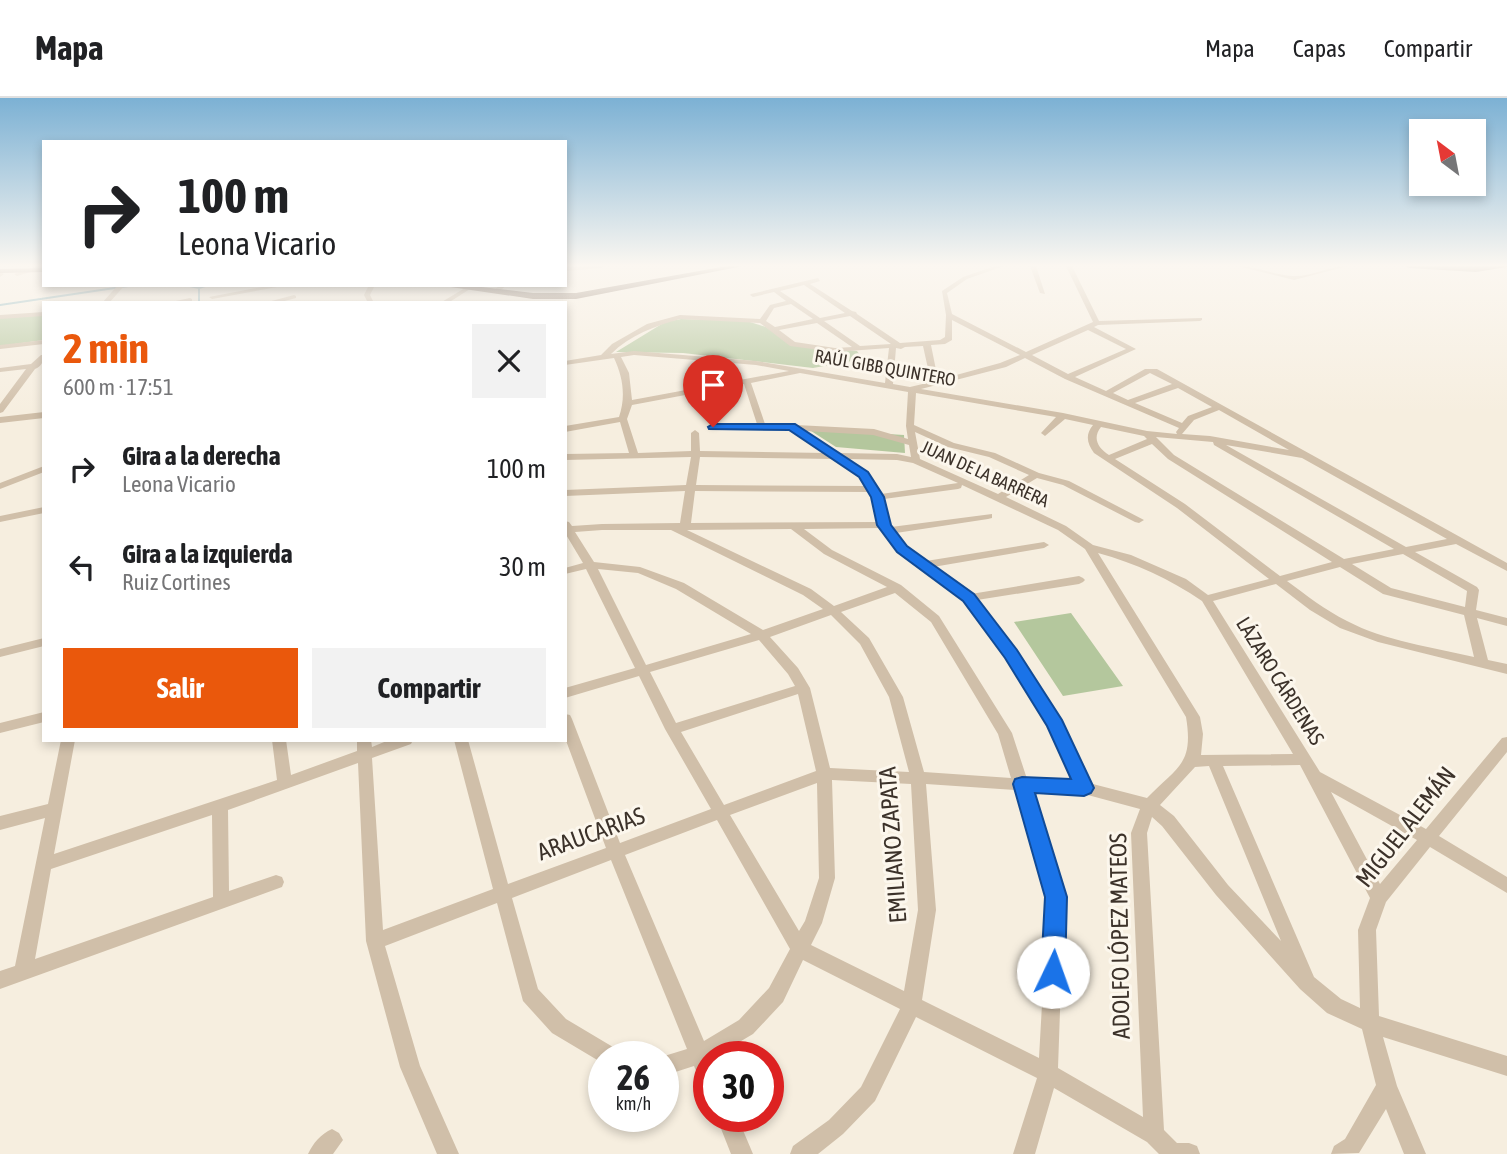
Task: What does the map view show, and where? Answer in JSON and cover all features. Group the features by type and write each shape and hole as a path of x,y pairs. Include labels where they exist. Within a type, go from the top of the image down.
{"street":[{"path":"0,317 25,315"},
{"path":"762,321 766,315"},
{"path":"810,315 860,349"},
{"path":"775,329 845,315"},
{"path":"856,315 897,347"},
{"path":"604,357 649,325 668,318 762,321 793,344 860,349 927,345 949,338 949,315"},
{"path":"950,315 1068,377 1129,402 1181,431 1209,439 1301,454"},
{"path":"1093,315 1097,323"},
{"path":"916,461 910,426 912,389 1003,365 1097,323 1200,319"},
{"path":"1068,377 1132,348 1088,327"},
{"path":"0,347 42,342"},
{"path":"927,345 935,383"},
{"path":"889,385 897,347"},
{"path":"567,363 616,355 625,373 628,403 624,419 634,454"},
{"name":"RAÚL GIBB QUINTERO","path":"616,355 699,356 807,370 1063,416 1149,438"},
{"path":"0,410 32,367 42,359"},
{"path":"0,370 42,365"},
{"path":"628,403 807,370"},
{"path":"1108,393 1151,371 1507,568"},
{"path":"747,382 761,424"},
{"path":"1129,402 1175,386"},
{"path":"1109,458 1149,438 1181,431 1191,418 1220,407"},
{"path":"0,420 42,415"},
{"path":"1045,433 1063,416"},
{"path":"567,429 624,419"},
{"path":"713,427 761,424 874,432 912,443"},
{"path":"1099,424 1091,443 1181,506 1314,607 1345,625 1378,638 1507,669"},
{"path":"910,426 951,445 992,455 1036,475 1066,484 1139,520"},
{"path":"795,428 863,474 876,493 886,528 902,549 969,598 1011,654 1055,725 1084,788"},
{"path":"680,527 692,488 696,454 695,433"},
{"path":"1149,438 1171,457 1387,591 1507,622"},
{"path":"1209,439 1473,590 1470,613 1482,663"},
{"name":"JUAN DE LA BARRERA","path":"567,457 634,454 831,454 916,461 1062,528 1089,547"},
{"path":"0,485 42,470"},
{"path":"998,498 1036,475"},
{"path":"567,493 692,488 876,493 958,486"},
{"path":"0,519 42,510"},
{"name":"EMILIANO ZAPATA","path":"567,528 886,528 988,516"},
{"path":"1062,528 1076,522"},
{"path":"794,526 828,552 897,589 935,619 1005,733 1056,897 1048,1073 1024,1154"},
{"name":"EMILIANO ZAPATA","path":"680,527 807,592 832,610 865,641 896,697 918,778 927,910 911,1007 868,1094 836,1127 801,1154"},
{"path":"567,530 590,565 672,729 800,949 911,1007 1048,1073 1154,1135 1179,1154"},
{"path":"1206,599 1342,563 1454,541"},
{"path":"923,565 1044,545"},
{"path":"1089,547 1193,717 1198,737 1194,761 1304,759"},
{"name":"LÁZARO CÁRDENAS","path":"1089,547 1127,557 1182,582 1206,599 1315,777 1379,898"},
{"path":"567,571 590,565 640,570 680,586 762,635 793,671 803,688 824,774 827,878 813,923 776,995 746,1027 722,1041"},
{"path":"969,598 1079,580"},
{"path":"567,692 762,635 897,589"},
{"path":"0,653 42,642"},
{"path":"672,729 803,688"},
{"path":"0,728 42,718"},
{"path":"567,724 615,851 693,1041"},
{"path":"23,973 68,742"},
{"path":"279,742 285,783"},
{"path":"44,864 285,783 365,746 392,742"},
{"path":"462,742 530,994 559,1026 588,1043"},
{"name":"MIGUEL ALEMÁN","path":"1415,1154 1387,1087 1370,1023 1367,930 1379,898 1507,742"},
{"path":"365,746 375,941 410,1068 448,1154"},
{"name":"ADOLFO LÓPEZ MATEOS","path":"1154,1135 1139,833 1149,805 1194,761"},
{"path":"1214,761 1307,983"},
{"path":"824,774 1084,788 1149,805 1168,821 1222,890 1307,983 1334,1006 1370,1023 1507,1066"},
{"name":"ARAUCARIAS","path":"375,941 824,774"},
{"path":"1315,777 1430,839 1507,886"},
{"path":"220,806 221,900"},
{"path":"0,823 55,809"},
{"path":"0,981 276,882"},
{"path":"1342,1154 1352,1146 1387,1087"},
{"path":"733,1132 742,1154"}],"green space":[{"path":"42,315 42,340 0,346 0,318"},
{"path":"681,319 747,321 769,328 790,345 857,351 863,359 813,368 683,353 616,352 665,322"},
{"path":"808,429 904,435 905,453 836,447"},
{"path":"1071,613 1123,686 1063,696 1014,622"}],"route":[{"path":"713,427 761,424 791,426 863,474 878,497 884,525 902,549 969,598 1011,654 1055,725 1084,788 1022,784 1056,897 1053,972"}]}
